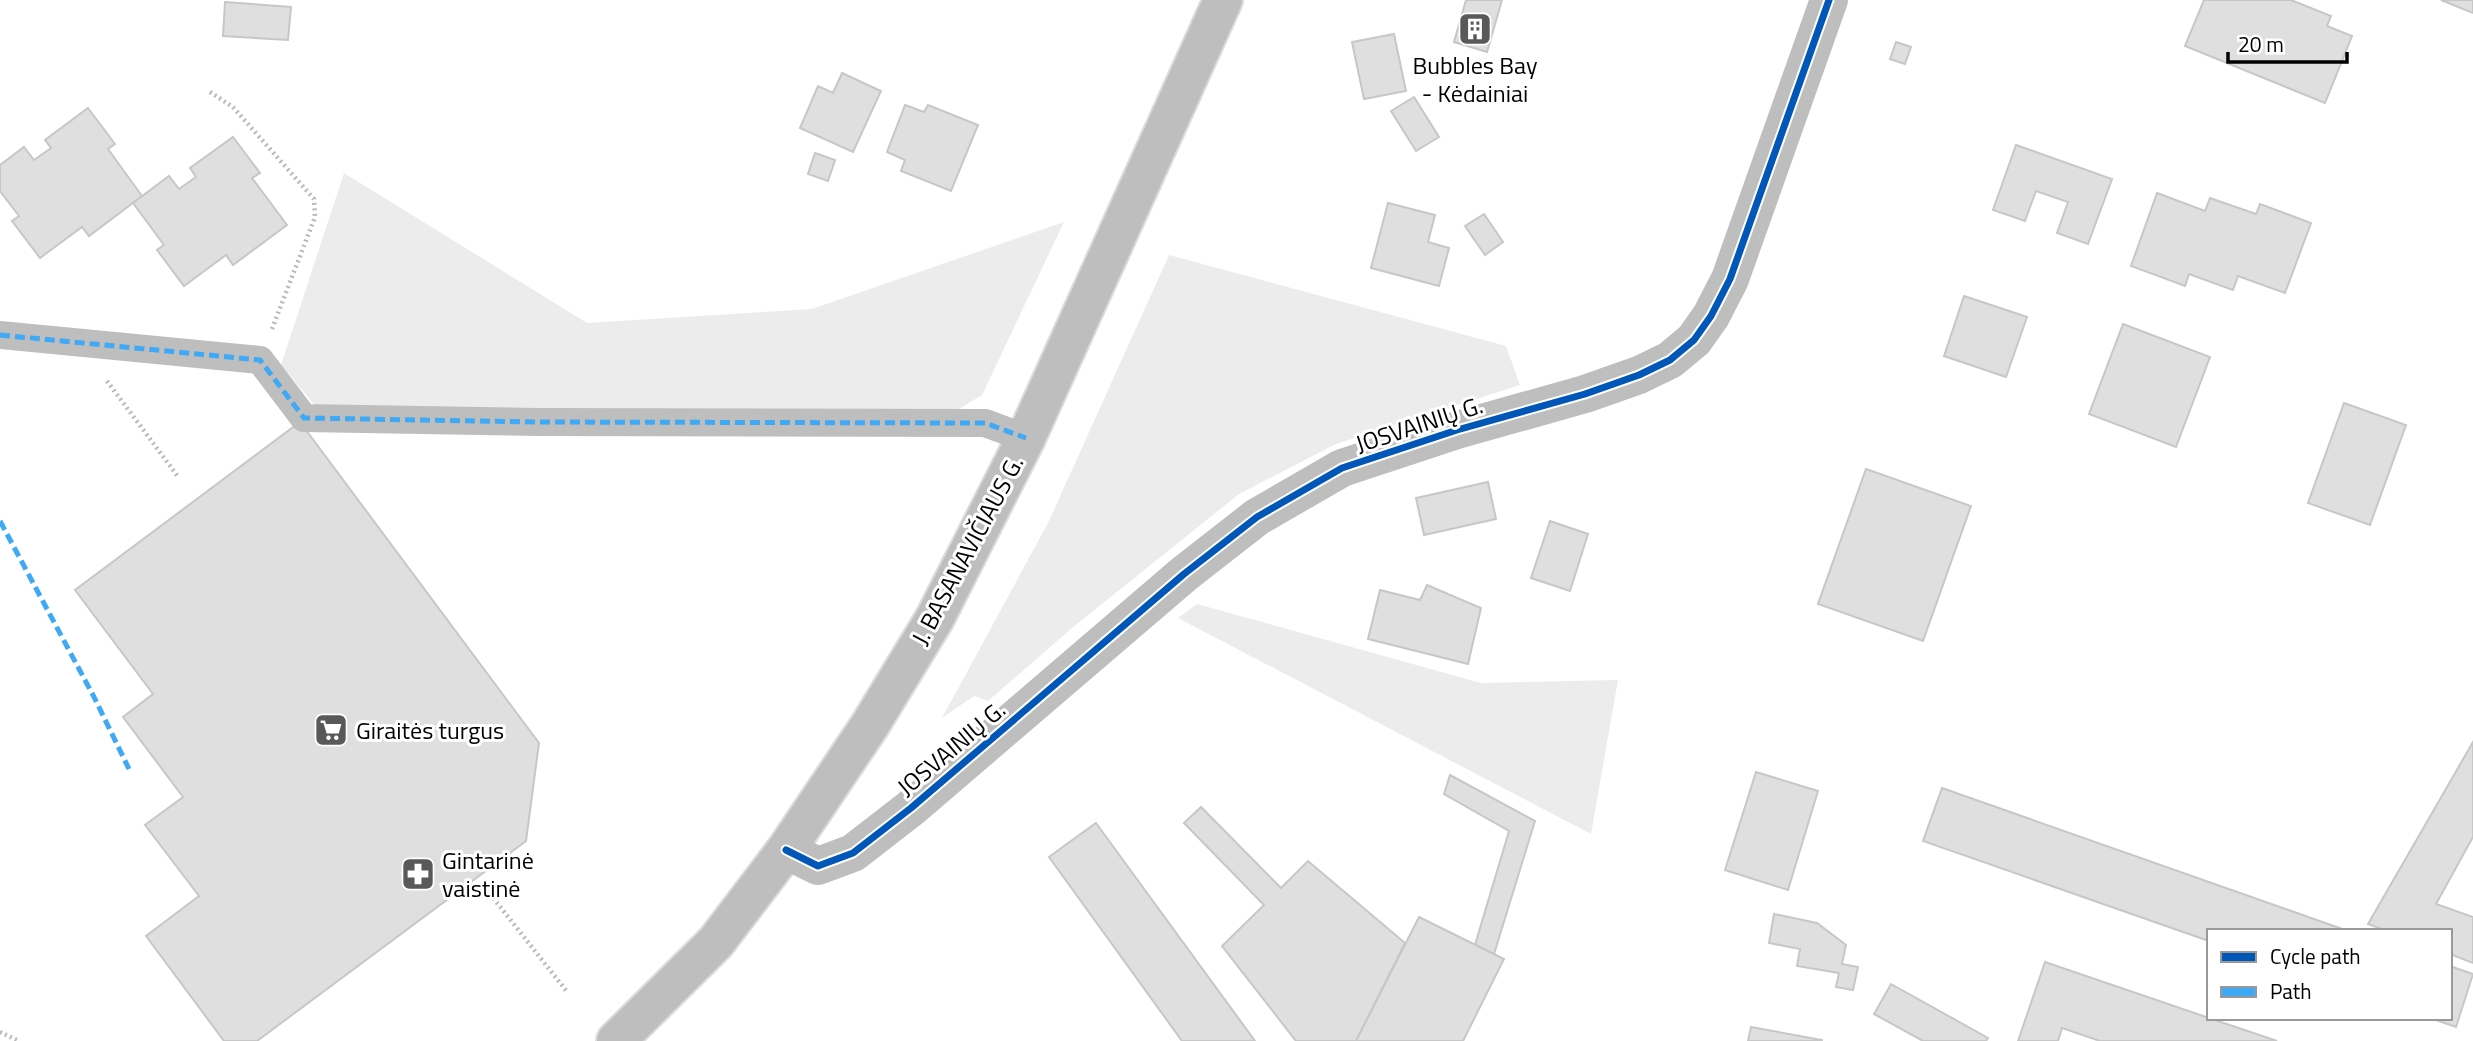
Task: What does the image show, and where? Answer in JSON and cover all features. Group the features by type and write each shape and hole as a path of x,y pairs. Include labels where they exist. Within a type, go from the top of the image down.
{"street":[{"name":"J. BASANAVIČIAUS G.","path":"616,1041 716,942 786,850 870,725 935,618 1026,438 1223,0"},
{"name":"JOSVAINIŲ G.","path":"786,850 818,866 853,853 911,808 1184,574 1257,517 1342,468 1457,430 1639,376 1678,353 1694,340 1711,316 1730,279 1829,0"},
{"path":"0,335 260,360 304,418 539,422 985,423 1026,438"}],"path":[{"path":"211,92 233,107 314,199 315,217 260,360"},
{"path":"77,341 179,478"},
{"path":"483,885 568,993"},
{"path":"0,1032 19,1041"}],"shaded area":[{"path":"344,173 587,323 812,309 1064,222 982,395 954,412 318,409 281,365"},
{"path":"1169,255 1506,346 1520,385 1336,444 1239,494 1072,628 988,701 974,696 942,718 1048,523"},
{"path":"1197,604 1481,683 1618,680 1591,834 1178,618"}],"building":[{"name":"Bubbles Bay - Kėdainiai","path":"1466,0 1502,0 1487,52 1454,42"},
{"path":"2204,0 2291,0 2331,16 2327,26 2352,36 2325,103 2185,46"},
{"path":"2441,0 2473,0 2473,13"},
{"path":"225,2 291,7 288,40 223,36"},
{"path":"1394,34 1406,91 1364,99 1352,42"},
{"path":"1896,42 1911,47 1905,64 1890,59"},
{"path":"842,73 881,91 853,152 800,128 818,86 833,93"},
{"path":"1414,97 1439,137 1416,151 1391,111"},
{"path":"905,105 924,112 928,105 978,125 951,191 901,171 905,160 887,152"},
{"path":"88,108 115,144 108,149 142,196 89,236 82,227 40,258 12,221 19,216 0,191 0,165 24,147 34,160 51,148 45,140"},
{"path":"233,137 260,173 252,178 287,225 233,265 226,255 184,286 157,250 164,245 133,203 169,176 179,189 196,177 190,168"},
{"path":"2016,145 2112,179 2088,244 2057,233 2068,202 2036,191 2025,221 1993,210"},
{"path":"815,153 835,160 828,181 808,174"},
{"path":"2157,193 2205,211 2210,198 2256,214 2260,204 2311,223 2285,293 2238,276 2233,290 2189,274 2185,286 2131,266"},
{"path":"1388,203 1435,215 1428,242 1449,248 1439,286 1371,268"},
{"path":"1484,214 1503,242 1485,255 1465,226"},
{"path":"1964,296 2027,317 2006,377 1944,356"},
{"path":"2123,324 2210,357 2176,447 2089,414"},
{"path":"2344,403 2406,425 2370,525 2308,503"},
{"name":"Giraitės turgus","path":"300,422 539,743 526,841 257,1041 224,1041 146,936 199,896 145,825 183,797 123,717 153,694 75,590"},
{"path":"1866,469 1971,506 1923,641 1818,604"},
{"path":"1488,482 1496,519 1424,535 1416,498"},
{"path":"1550,521 1588,534 1570,591 1531,578"},
{"path":"1427,585 1481,608 1468,664 1368,639 1380,590 1420,600"},
{"path":"2473,742 2473,837 2436,904 2473,917 2473,963 2452,955 2452,929 2382,929 2368,924"},
{"path":"1756,772 1818,791 1788,890 1725,870"},
{"path":"1450,775 1535,821 1494,954 1475,945 1509,831 1444,794"},
{"path":"1942,788 2342,929 2207,929 2207,940 1923,841"},
{"path":"1201,807 1281,888 1308,861 1405,943 1356,1041 1296,1041 1222,946 1264,905 1184,823"},
{"path":"1096,823 1255,1041 1182,1041 1049,857"},
{"path":"1774,914 1817,923 1846,945 1842,964 1858,967 1853,990 1836,987 1839,973 1797,966 1800,949 1769,943"},
{"path":"1419,917 1504,959 1463,1041 1356,1041"},
{"path":"2045,962 2207,1017 2207,1020 2215,1020 2277,1041 2100,1041 2062,1028 2058,1041 2018,1041"},
{"path":"2452,967 2473,974 2456,1027 2436,1020 2452,1020"},
{"path":"1891,984 1988,1038 1986,1041 1923,1041 1874,1014"},
{"path":"1751,1027 1822,1040 1822,1041 1748,1041"}],"marked path":[{"path":"0,335 260,360 304,418 539,422 985,423 1026,438"},
{"path":"0,521 94,697 129,769"}],"cycle path":[{"path":"786,850 818,866 853,853 911,808 1184,574 1257,517 1342,468 1457,430 1585,394 1639,375 1670,360 1694,340 1711,316 1730,279 1829,0"}],"place":[{"name":"Bubbles Bay - Kėdainiai","path":"1475,29"},
{"name":"Giraitės turgus","path":"331,730"},
{"name":"Gintarinė vaistinė","path":"418,874"}]}
